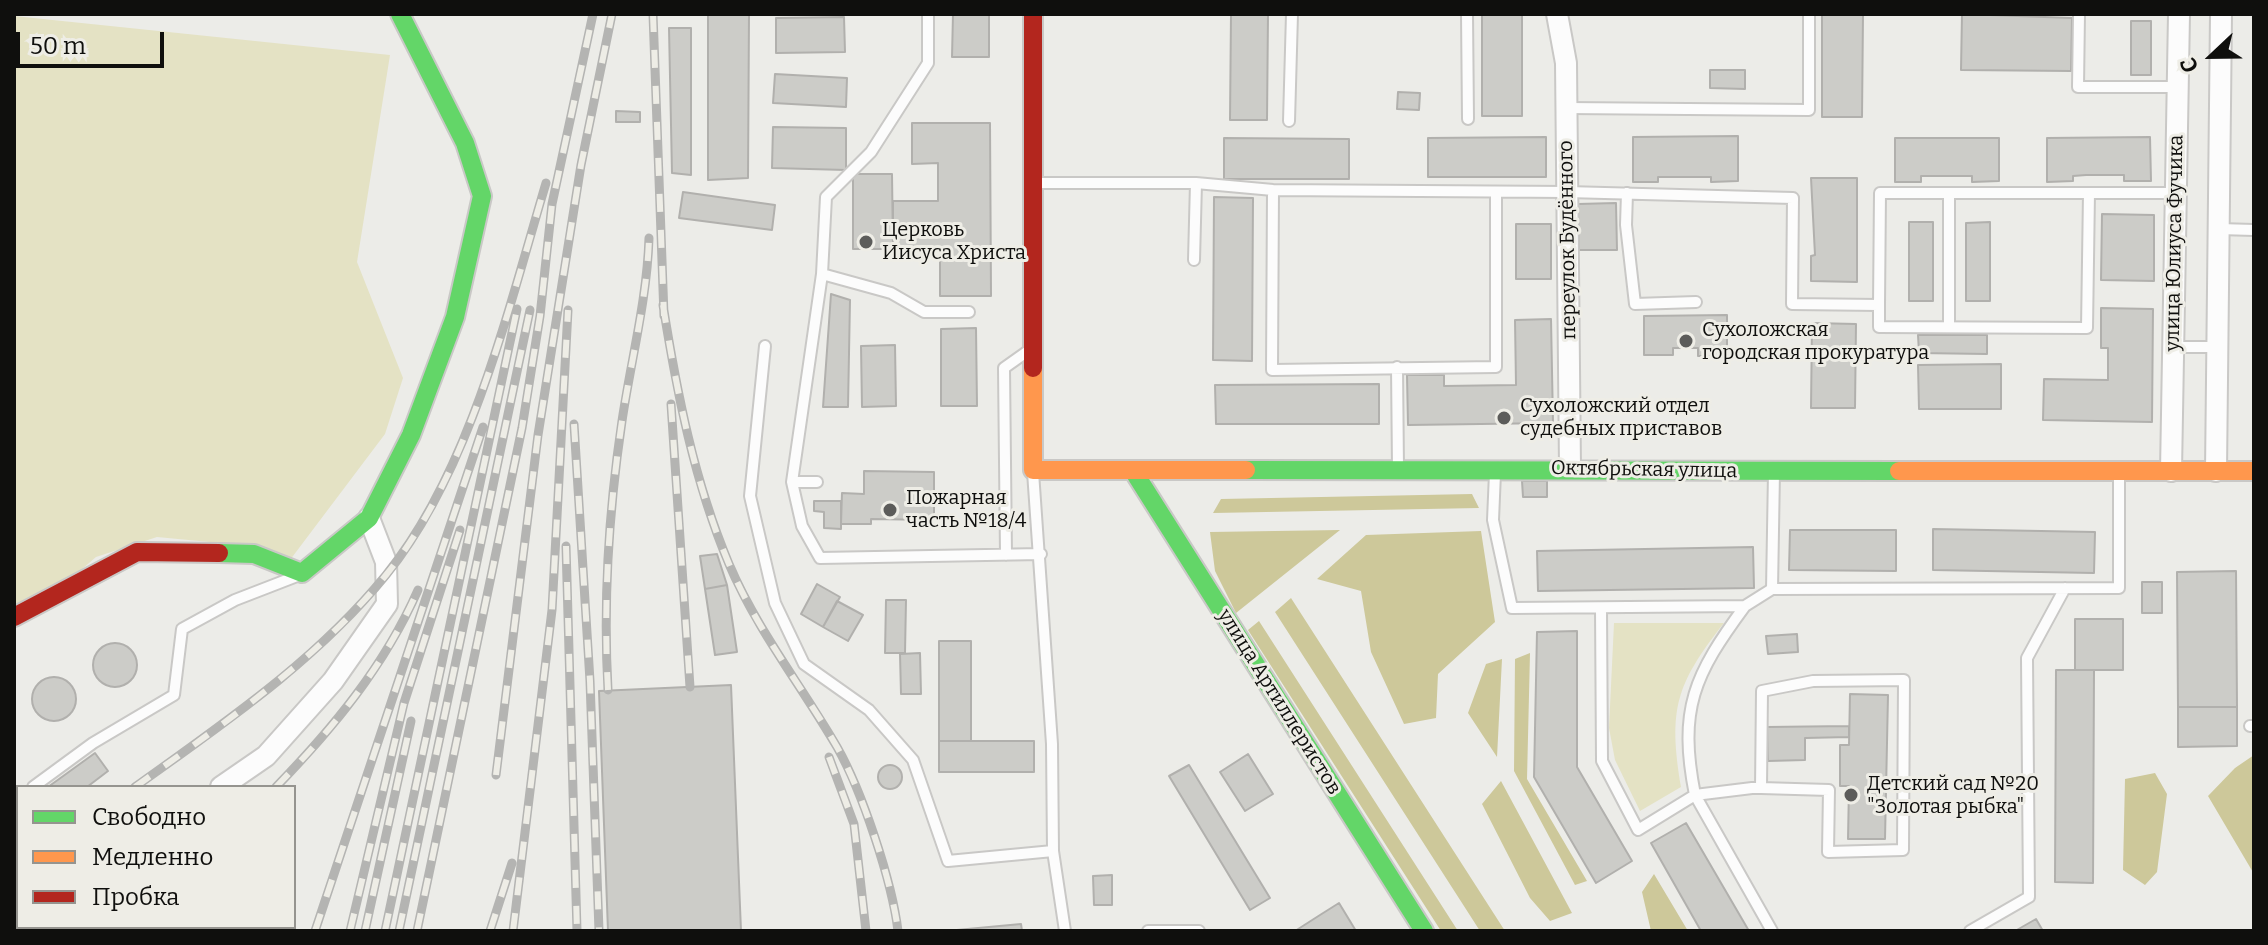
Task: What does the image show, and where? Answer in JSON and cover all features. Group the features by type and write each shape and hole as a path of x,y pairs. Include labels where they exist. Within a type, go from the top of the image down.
{"street":[{"path":"14,617 137,552 254,554 302,573 369,518 411,435 455,317 482,196 465,143 400,14"},
{"path":"1033,14 1033,470"},
{"name":"переулок Будённого","path":"1557,14 1566,63 1570,468"},
{"name":"улица Юлиуса Фучика","path":"2171,471 2179,14"},
{"path":"2216,471 2221,14"},
{"name":"Октябрьская улица","path":"1033,470 1570,468 1774,472 2254,471"},
{"name":"улица Артиллеристов","path":"1134,472 1424,931"},
{"path":"224,785 266,756 333,681 387,604 386,562 369,518"}],"lane":[{"path":"928,14 928,63 871,152 826,197 822,274 792,482 802,526 820,558 1041,554"},
{"path":"1289,121 1292,14"},
{"path":"1467,14 1468,119"},
{"path":"1566,108 1809,110 1809,14"},
{"path":"2079,14 2078,87 2178,87"},
{"path":"1032,183 1196,183 1273,190 1567,192 1793,198 1792,304 1879,305"},
{"path":"1194,260 1196,183"},
{"path":"1273,190 1272,370 1496,367 1496,192"},
{"path":"1627,193 1626,225 1635,304 1696,302"},
{"path":"2089,193 2087,328 1879,327 1880,193 1949,194 2089,193 2176,193"},
{"path":"1949,194 1949,327"},
{"path":"2219,229 2254,230"},
{"path":"822,274 891,293 924,312 969,312"},
{"path":"765,346 750,496 775,603 804,664 869,710 913,760 948,861 1053,851"},
{"path":"1006,555 1004,368 1033,347"},
{"path":"2173,347 2218,347"},
{"path":"1397,367 1398,470"},
{"path":"1495,469 1493,520 1512,608 1745,606"},
{"path":"1033,470 1052,744 1053,851 1065,931"},
{"path":"1772,931 1695,795 1687,755 1691,703 1708,656 1745,606 1772,589 2119,588 2119,471"},
{"path":"1772,589 1774,472"},
{"path":"792,482 817,482"},
{"path":"36,785 93,743 174,695 182,629 235,600 302,573"},
{"path":"1970,931 2029,897 2027,658 2065,588"},
{"path":"1601,609 1602,761 1638,830 1695,795 1761,788 1829,790 1828,852 1903,850 1904,680 1813,681 1762,691 1761,788"},
{"path":"1148,931 1199,931"}],"shaded area":[{"path":"14,16 390,55 357,262 403,378 385,434 290,560 241,545 157,537 96,557 74,576 14,609"},
{"path":"1472,494 1479,508 1213,513 1221,499"},
{"path":"1340,530 1236,613 1215,571 1210,532"},
{"path":"1481,531 1495,622 1438,674 1436,718 1404,724 1371,652 1361,591 1317,579 1366,535"},
{"path":"1291,598 1505,931 1480,931 1275,612"},
{"path":"1259,621 1458,931 1441,931 1248,630"},
{"path":"1614,623 1724,623 1695,663 1680,699 1675,737 1681,787 1640,811 1615,760 1609,728"},
{"path":"1530,653 1527,779 1587,881 1575,885 1514,771 1515,659"},
{"path":"1502,659 1497,757 1468,713 1486,664"},
{"path":"2254,755 2254,874 2208,796 2235,768"},
{"path":"2155,773 2167,794 2157,872 2145,885 2123,870 2125,779"},
{"path":"1501,781 1572,913 1550,921 1530,898 1482,804"},
{"path":"1654,874 1688,931 1651,931 1642,892"}],"building":[{"path":"708,14 749,14 748,178 708,180"},
{"path":"953,14 989,14 989,57 952,57"},
{"path":"1231,14 1268,14 1267,120 1230,120"},
{"path":"1482,14 1522,14 1522,116 1482,116"},
{"path":"1822,14 1863,14 1862,117 1822,117"},
{"path":"1962,14 2072,18 2071,71 1961,70"},
{"path":"844,17 845,52 776,53 776,18"},
{"path":"2131,21 2151,21 2151,75 2131,75"},
{"path":"669,28 691,28 691,175 672,173"},
{"path":"1710,70 1745,70 1745,89 1710,88"},
{"path":"775,74 847,78 846,107 773,103"},
{"path":"1398,92 1420,93 1419,110 1397,109"},
{"path":"616,111 640,112 640,122 616,122"},
{"path":"912,123 990,123 991,296 940,296 940,249 893,249 893,201 938,201 938,163 912,164"},
{"path":"773,127 846,128 846,170 772,168"},
{"path":"1738,136 1738,181 1711,182 1711,177 1658,177 1658,182 1633,182 1633,137"},
{"path":"1546,137 1546,177 1428,177 1428,138"},
{"path":"2150,137 2151,181 2124,181 2124,175 2086,175 2073,176 2073,181 2047,182 2047,138"},
{"path":"1224,138 1349,139 1349,179 1224,179"},
{"path":"1895,138 1999,138 1999,181 1972,182 1972,176 1921,176 1921,182 1895,182"},
{"path":"853,174 892,174 893,249 853,249"},
{"path":"1811,178 1857,178 1857,282 1811,281 1811,256 1815,255"},
{"path":"683,192 775,205 772,230 679,218"},
{"path":"1214,197 1253,198 1252,361 1213,360"},
{"path":"1616,203 1617,250 1579,250 1578,204"},
{"path":"2102,214 2154,215 2154,281 2101,280"},
{"path":"1909,222 1933,222 1933,301 1909,301"},
{"path":"1990,222 1990,301 1966,301 1966,223"},
{"path":"1516,224 1551,224 1551,279 1516,279"},
{"path":"831,294 850,300 848,407 823,407"},
{"path":"2101,308 2153,309 2152,422 2043,420 2044,379 2108,380 2108,348 2101,348"},
{"path":"1727,315 1727,356 1698,356 1698,348 1673,348 1673,355 1644,355 1644,316"},
{"path":"1551,319 1553,423 1408,425 1407,375 1444,375 1444,386 1516,385 1515,320"},
{"path":"1812,323 1856,324 1855,408 1811,408"},
{"path":"976,328 977,406 941,406 941,329"},
{"path":"1918,335 1987,335 1987,354 1919,353"},
{"path":"895,345 896,406 862,407 861,346"},
{"path":"2001,364 2001,409 1919,409 1918,365"},
{"path":"1379,384 1379,424 1216,424 1215,385"},
{"path":"864,471 934,472 934,520 871,519 871,524 841,524 842,493 864,494"},
{"path":"1522,481 1547,481 1547,497 1523,497"},
{"path":"814,501 841,501 841,529 824,528 824,512 814,511"},
{"path":"1933,529 2095,532 2094,573 1933,570"},
{"path":"1790,530 1896,530 1896,571 1789,570"},
{"path":"1753,547 1754,588 1538,591 1537,551"},
{"path":"717,554 727,585 705,589 700,556"},
{"path":"2236,571 2237,707 2178,707 2177,572"},
{"path":"2142,582 2162,582 2162,613 2142,613"},
{"path":"817,584 840,597 823,627 801,614"},
{"path":"727,585 737,652 715,655 705,589"},
{"path":"886,600 906,600 905,653 885,653"},
{"path":"837,601 863,615 848,641 823,627"},
{"path":"2075,619 2123,619 2123,670 2075,670"},
{"path":"1577,631 1577,767 1632,861 1596,883 1534,777 1537,632"},
{"path":"1797,634 1798,652 1768,654 1766,636"},
{"path":"939,641 971,641 971,741 939,741"},
{"path":"115,643 130,650 137,665 130,680 115,687 100,680 93,665 100,650"},
{"path":"920,653 921,694 901,694 900,654"},
{"path":"2056,670 2094,670 2093,883 2055,882"},
{"path":"54,677 69,684 76,699 69,714 54,721 39,714 32,699 39,684"},
{"path":"731,685 741,931 608,931 599,691"},
{"path":"1850,694 1888,695 1885,839 1848,839 1849,786 1840,786 1840,745 1849,745"},
{"path":"2178,707 2237,707 2237,746 2178,747"},
{"path":"1849,726 1849,737 1805,738 1805,760 1768,761 1767,727"},
{"path":"939,741 1034,741 1034,772 939,772"},
{"path":"95,753 108,771 90,785 51,785"},
{"path":"1248,754 1273,794 1245,811 1220,772"},
{"path":"890,765 899,768 902,777 899,786 890,789 881,786 878,777 881,768"},
{"path":"1189,765 1270,898 1250,910 1169,776"},
{"path":"1686,823 1749,931 1701,931 1651,843"},
{"path":"1112,875 1112,905 1094,905 1093,876"},
{"path":"1339,903 1356,931 1295,931 1320,915"},
{"path":"2036,919 2043,931 2015,931"},
{"path":"1021,924 1022,931 946,931"}],"railway":[{"path":"417,931 522,428 540,316 552,204 593,14"},
{"path":"496,775 538,435 581,165 612,14"},
{"path":"653,14 664,316"},
{"path":"138,785 268,689 330,635 386,575 415,534 464,439 501,336 546,183"},
{"path":"608,690 606,623 611,521 622,421 645,284 649,238"},
{"path":"663,305 688,436 717,533 753,612 847,765 883,862 898,931"},
{"path":"385,931 517,309"},
{"path":"399,931 530,310"},
{"path":"513,931 552,610 568,310"},
{"path":"671,404 690,687"},
{"path":"574,424 590,681 599,931"},
{"path":"315,931 483,427"},
{"path":"350,931 404,703 460,530"},
{"path":"566,546 577,931"},
{"path":"278,785 356,695 389,645 418,590"},
{"path":"365,931 411,721"},
{"path":"829,757 854,824 866,931"},
{"path":"490,931 512,863"}],"traffic: fast":[{"path":"219,553 254,554 302,573 369,518 411,435 455,317 482,196 465,143 400,14"},
{"path":"1246,470 1899,471"},
{"path":"1134,472 1424,931"}],"traffic: slow":[{"path":"1033,368 1033,470 1246,470"},
{"path":"1899,471 2254,471"}],"traffic: jam":[{"path":"1033,14 1033,368"},
{"path":"14,617 137,552 219,553"}],"place":[{"name":"Церковь Иисуса Христа","path":"866,242"},
{"name":"Сухоложская городская прокуратура","path":"1686,341"},
{"name":"Сухоложский отдел судебных приставов","path":"1504,418"},
{"name":"Пожарная часть №18/4","path":"890,510"},
{"name":"Детский сад №20 \"Золотая рыбка\"","path":"1851,795"}]}
